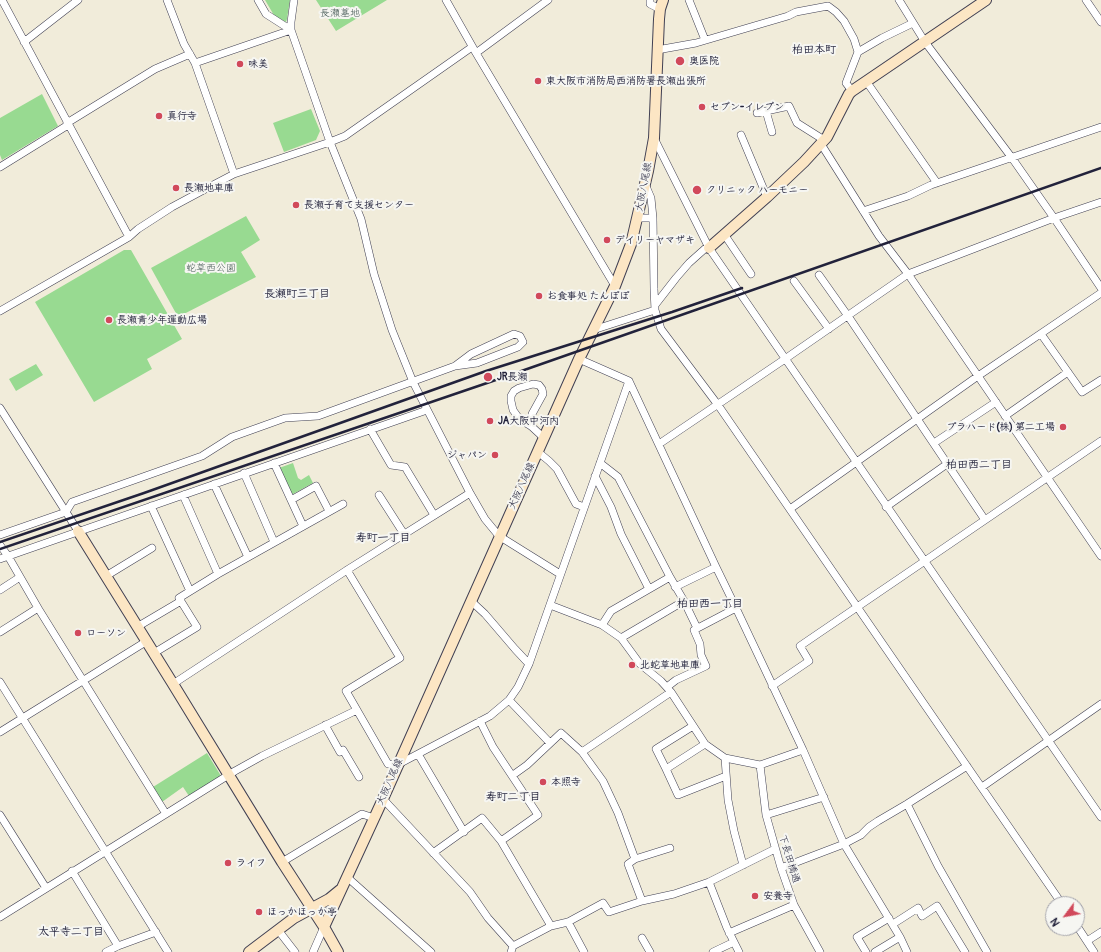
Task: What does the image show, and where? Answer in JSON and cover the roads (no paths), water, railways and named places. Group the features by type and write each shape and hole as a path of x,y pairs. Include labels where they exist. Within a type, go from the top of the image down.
{"main road":[{"path":"708,247 767,197 804,162 827,137 849,94 852,91 986,0"},
{"name":"大阪八尾線","path":"324,927 383,799 579,359 614,286 631,244 638,218 654,138 657,50 662,4"},
{"path":"78,531 282,862 324,927 338,952"},
{"path":"249,952 294,918 341,890"}],"street":[{"path":"1,0 129,238"},
{"path":"24,42 78,0"},
{"path":"167,0 184,44 196,62 234,174"},
{"path":"258,0 266,14 291,30"},
{"path":"294,0 291,30 330,142 361,219 374,274 392,330 413,382 485,519 499,536 560,574"},
{"path":"446,0 614,286"},
{"path":"0,311 129,238 138,229 172,207 234,174 345,136 548,0"},
{"path":"650,0 650,4 662,4"},
{"path":"689,0 705,40"},
{"path":"899,0 925,42 1012,158 1101,288"},
{"path":"1086,0 1101,22"},
{"path":"657,50 705,40 828,3 844,21 854,39 858,52 846,83 852,91"},
{"path":"858,52 913,23"},
{"path":"196,62 291,30"},
{"path":"0,167 155,69 190,54"},
{"path":"866,81 937,183"},
{"path":"757,113 789,106 797,123 822,142 879,236 908,274 1101,556"},
{"path":"766,111 772,132"},
{"path":"863,211 908,196 937,183 1101,127"},
{"path":"741,136 767,197"},
{"path":"654,138 708,247 1101,817"},
{"path":"645,184 651,198 653,218 655,308 661,329 718,404 1057,896"},
{"path":"659,444 908,274 1054,218 1101,202"},
{"path":"638,218 653,218"},
{"path":"724,234 751,274"},
{"path":"593,330 655,308 676,278 689,263 708,247"},
{"path":"819,275 985,520"},
{"path":"794,281 829,329"},
{"path":"790,509 978,376 1101,293"},
{"path":"0,535 66,512 72,502 202,456 232,437 285,418 318,416 455,366 477,363 518,347 523,342 520,336 514,334 471,354 455,366"},
{"path":"1041,334 1082,392 1101,380"},
{"path":"579,359 629,381 803,750 844,844 891,921 907,952"},
{"path":"1005,416 1068,372"},
{"path":"347,570 400,658 346,691 388,764 397,765 490,716 508,700 518,686 529,664 629,381"},
{"path":"531,426 532,414 540,402 543,394 539,385 532,384 514,391 511,396 513,410 518,417 544,438"},
{"path":"934,443 996,402"},
{"path":"0,408 78,531"},
{"path":"0,559 427,410"},
{"path":"370,429 391,465 405,467 434,516"},
{"path":"772,686 809,661 800,646 1101,441"},
{"path":"538,452 556,469 576,504 584,507"},
{"path":"274,463 303,526"},
{"path":"600,463 618,477 697,628"},
{"path":"886,506 946,464"},
{"path":"244,473 274,542"},
{"path":"595,476 611,507 621,534 649,589"},
{"path":"214,484 248,557"},
{"path":"291,500 316,486 330,511"},
{"path":"173,684 347,570 470,493"},
{"path":"182,495 218,574"},
{"path":"379,495 404,534"},
{"path":"154,653 197,627 179,598 218,574 343,504"},
{"path":"151,506 190,591"},
{"path":"0,545 166,814"},
{"path":"106,576 152,548"},
{"path":"675,587 716,568"},
{"path":"0,590 20,577"},
{"path":"602,625 611,611 670,577"},
{"path":"138,627 181,601"},
{"path":"471,601 485,614 514,650 529,664"},
{"path":"621,638 684,601"},
{"path":"550,605 602,625 621,638 640,664 661,681 669,690 704,744 725,758 760,765 803,750"},
{"path":"0,632 38,608"},
{"path":"582,752 669,690 676,680 706,666 701,655 700,644 694,630 736,608"},
{"path":"0,732 147,641"},
{"path":"0,682 168,952"},
{"path":"508,700 550,743"},
{"path":"982,787 1101,704"},
{"path":"0,917 228,775 262,756 357,710"},
{"path":"480,721 493,747 513,775 538,816 501,841"},
{"path":"325,725 340,752 343,750 359,777"},
{"path":"693,726 656,749 678,795 726,776"},
{"path":"513,775 561,733 582,752 603,781 618,813 635,859"},
{"path":"666,769 704,744"},
{"path":"418,754 464,832"},
{"path":"725,758 728,800 743,865"},
{"name":"下長田橋通","path":"760,765 766,815 781,868 794,905 820,952"},
{"path":"781,868 844,844 861,835 878,820 907,804 966,766"},
{"path":"766,815 824,797"},
{"path":"383,799 470,892 512,949 551,926 568,922 603,903 609,912 642,901 674,894 709,882 775,849"},
{"path":"907,804 938,866 987,952"},
{"path":"282,862 362,814 374,818"},
{"path":"1,818 46,888"},
{"path":"434,853 482,818 501,841 551,926"},
{"path":"642,901 628,864 635,859 670,848"},
{"path":"72,871 118,946"},
{"path":"347,877 431,952"},
{"path":"709,882 739,952"},
{"path":"730,933 794,905"},
{"path":"866,952 857,937 918,908 922,916 937,906 965,952"},
{"path":"568,922 584,952"},
{"path":"313,952 324,927"},
{"path":"278,930 294,952"},
{"path":"107,952 118,946 156,932"},
{"path":"1087,941 1101,932"},
{"path":"1084,936 1094,952"},
{"path":"876,952 900,937"},
{"path":"642,938 650,952"},
{"path":"713,952 734,942"}],"railway":[{"path":"0,549 490,382 1101,168"},
{"path":"0,542 144,493 486,371 672,312 742,288"}],"place":[{"name":"奥医院","path":"680,61"},
{"name":"味美","path":"240,64"},
{"name":"東大阪市消防局西消防署長瀬出張所","path":"538,81"},
{"name":"セブン-イレブン","path":"702,107"},
{"name":"真行寺","path":"159,116"},
{"name":"長瀬地車庫","path":"176,188"},
{"name":"クリニック ハーモニー","path":"697,190"},
{"name":"長瀬子育て支援センター","path":"296,205"},
{"name":"デイリーヤマザキ","path":"607,240"},
{"name":"お食事処 たんぽぽ","path":"539,296"},
{"name":"長瀬青少年運動広場","path":"109,320"},
{"name":"JR長瀬","path":"488,377"},
{"name":"JA大阪中河内","path":"490,421"},
{"name":"プラハード(株) 第二工場","path":"1063,427"},
{"name":"ジャパン","path":"495,455"},
{"name":"ローソン","path":"78,633"},
{"name":"北蛇草地車庫","path":"632,665"},
{"name":"本照寺","path":"543,782"},
{"name":"ライフ","path":"228,863"},
{"name":"安養寺","path":"755,896"},
{"name":"ほっかほっか亭","path":"259,912"}],"district":[{"name":"柏田本町","path":"814,50"},
{"name":"長瀬町三丁目","path":"297,294"},
{"name":"柏田西二丁目","path":"979,465"},
{"name":"寿町一丁目","path":"383,538"},
{"name":"柏田西一丁目","path":"710,604"},
{"name":"寿町二丁目","path":"513,797"},
{"name":"太平寺二丁目","path":"71,932"}],"park label":[{"name":"長瀬墓地","path":"340,13"},
{"name":"蛇草西公園","path":"211,268"}]}
